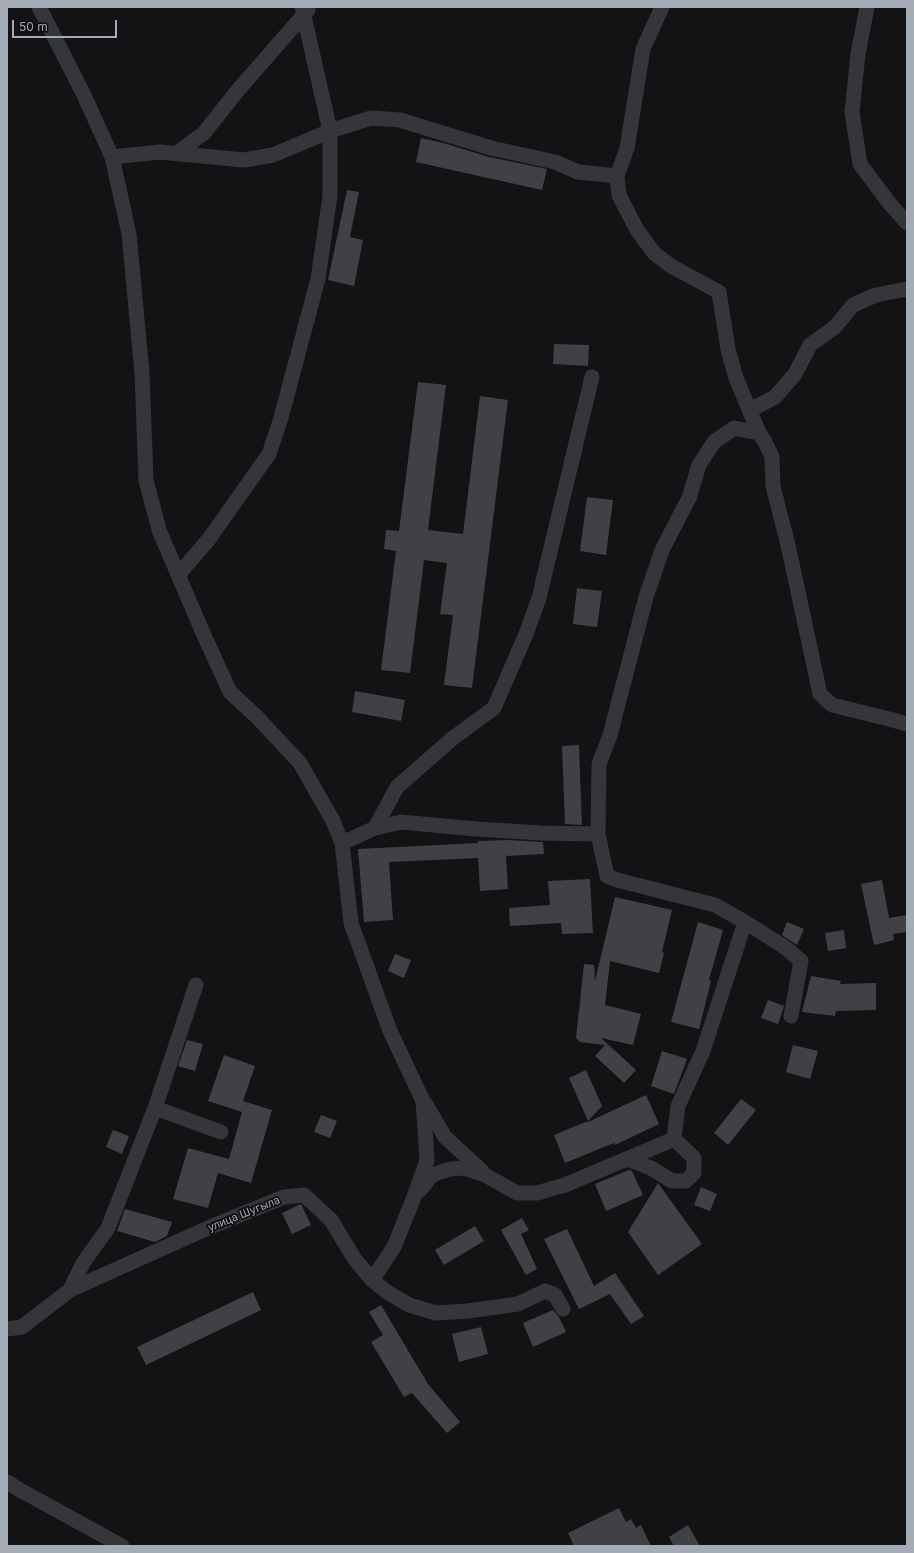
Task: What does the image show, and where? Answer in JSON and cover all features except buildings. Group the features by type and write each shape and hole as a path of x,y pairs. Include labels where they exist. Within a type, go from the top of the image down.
{"street":[{"path":"39,7 82,93 112,158 129,234 142,372 146,480 160,530 178,575 230,692 257,717 300,763 333,821 342,843 351,922 390,1031 423,1101 444,1137 485,1175"},
{"path":"662,7 643,49 627,148 617,176 619,194 637,230 654,253 671,266 719,292 728,348 736,378 759,433 772,457 772,486 788,545 820,694 832,705 889,718 907,724"},
{"path":"867,7 858,54 852,112 860,164 890,204 907,223"},
{"path":"177,153 204,133 306,9"},
{"path":"178,575 209,539 269,454 281,418 318,279 330,196 330,131 306,9"},
{"path":"112,158 160,152 244,160 272,155 330,131 371,118 400,120 491,148 555,162 578,172 617,176"},
{"path":"750,410 775,397 795,374 810,345 835,327 853,305 876,295 907,289"},
{"path":"375,828 397,787 453,738 494,708 526,634 539,598 592,376"},
{"path":"759,433 734,428 714,442 699,465 689,498 662,550 646,597 610,735 599,764 598,834 607,876 617,880 715,905 786,948 801,961 790,1016"},
{"path":"342,843 375,828 401,822 534,833 598,834"},
{"path":"674,1139 678,1106 703,1051 745,922"},
{"path":"70,1290 83,1263 108,1228 155,1108 196,985"},
{"path":"372,1280 394,1247 414,1197 426,1160 423,1101"},
{"path":"155,1108 221,1132"},
{"path":"414,1197 432,1175 450,1169 464,1168 485,1175 517,1193 537,1193 565,1185 674,1139"},
{"path":"627,1160 651,1168 672,1181 686,1180 694,1173 694,1158 674,1139"},
{"name":"улица Шугыла","path":"7,1329 22,1326 70,1290 208,1228 284,1197 304,1195 331,1220 354,1258 372,1280 387,1292 409,1305 436,1313 468,1311 518,1304 545,1291 555,1295 563,1309"},
{"path":"7,1482 122,1546"}]}
